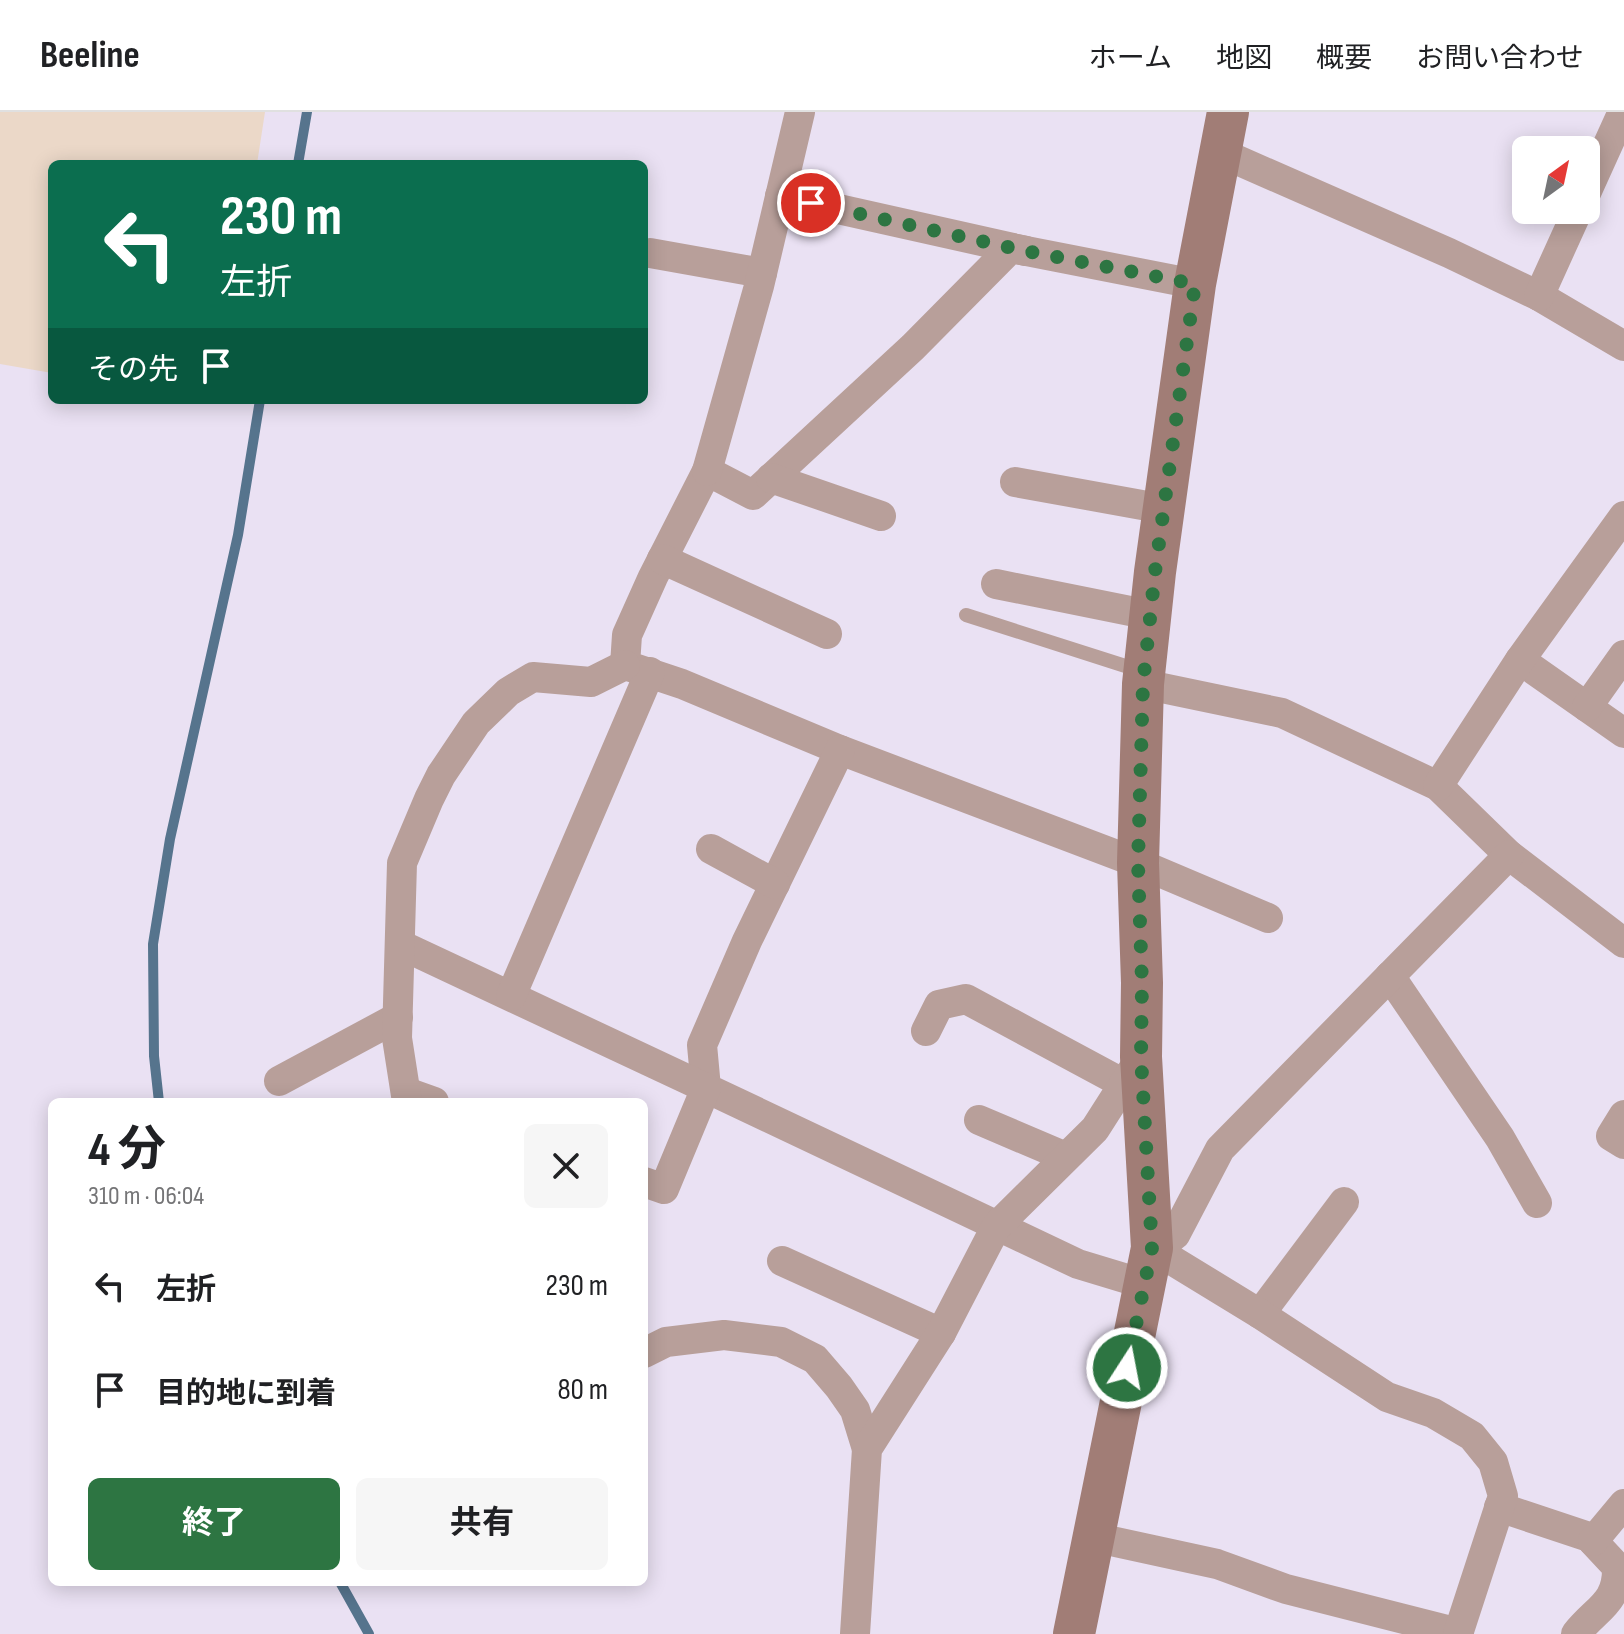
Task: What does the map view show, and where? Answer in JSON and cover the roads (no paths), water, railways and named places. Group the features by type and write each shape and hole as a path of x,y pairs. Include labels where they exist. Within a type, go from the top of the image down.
{"main road":[{"path":"1074,1634 1148,1266 1132,1071 1142,983 1138,863 1144,678 1195,284 1225,122"}],"street":[{"path":"511,996 638,668 627,635 707,471 762,273 800,112"},
{"path":"1600,159 1617,117"},
{"path":"1225,122 1449,253 1539,296 1624,346"},
{"path":"780,196 1026,251"},
{"path":"1539,296 1572,224"},
{"path":"707,471 753,495 913,347 1011,248 1195,284"},
{"path":"650,253 762,273"},
{"path":"771,478 881,516"},
{"path":"1015,482 1164,509"},
{"path":"1438,786 1520,660 1624,516"},
{"path":"662,559 827,634"},
{"path":"996,584 1150,615"},
{"path":"1587,707 1624,655"},
{"path":"1520,660 1624,733"},
{"path":"406,1097 397,1038 402,863 441,775 476,723 508,692 533,677 591,682 638,668 840,750 1138,863 1268,918"},
{"path":"1144,678 1282,713 1438,786 1509,855 1624,943"},
{"path":"648,1183 664,1189 706,1088 702,1045 747,941 840,750"},
{"path":"711,849 775,884"},
{"path":"1148,1266 1175,1235 1220,1149 1509,855"},
{"path":"401,945 1078,1264 1148,1266 1260,1314 1387,1397 1433,1413 1472,1436 1493,1462 1503,1496 1458,1633 1286,1589 1217,1564 1093,1537"},
{"path":"1390,976 1500,1138 1537,1203"},
{"path":"867,1449 941,1333 996,1227 1095,1129 1132,1071 966,999 939,1005 926,1031"},
{"path":"279,1081 398,1017"},
{"path":"1624,1115 1611,1136 1624,1144"},
{"path":"979,1120 1066,1157"},
{"path":"1260,1314 1344,1202"},
{"path":"782,1261 941,1333"},
{"path":"648,1351 666,1342 724,1335 781,1342 815,1359 839,1387 855,1410 867,1449 855,1634"},
{"path":"1593,1541 1624,1504"},
{"path":"1499,1507 1589,1537 1617,1567 1618,1584 1609,1601 1576,1634"}],"lane":[{"path":"966,615 1144,678"}],"waterway":[{"path":"299,160 307,112"},
{"path":"159,1098 154,1056 153,944 170,839 238,535 259,404"},
{"path":"342,1586 369,1634"}]}
